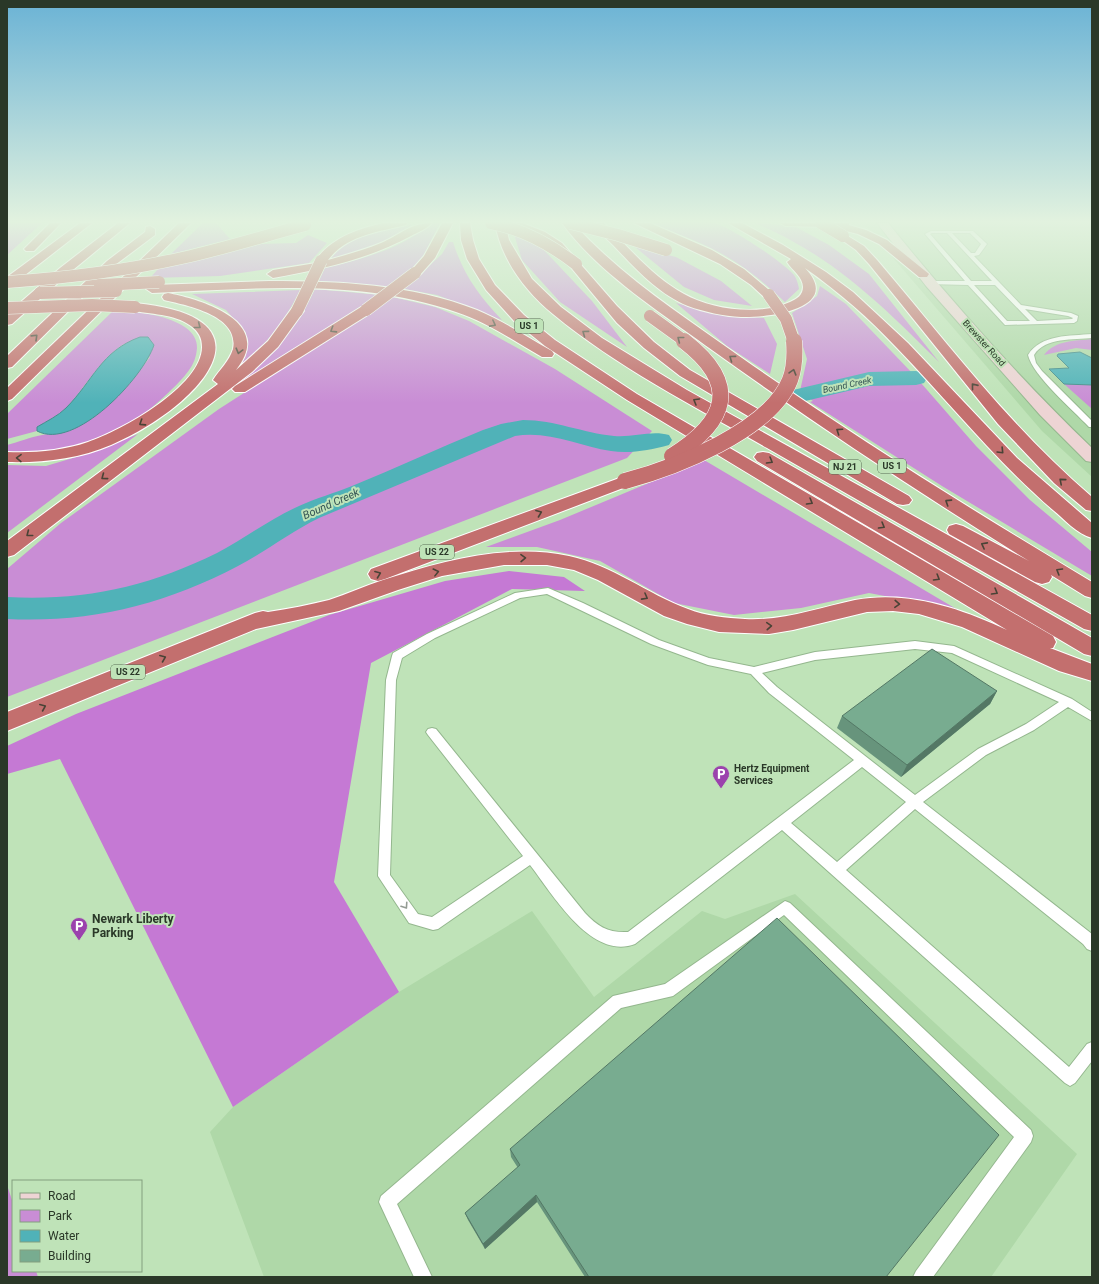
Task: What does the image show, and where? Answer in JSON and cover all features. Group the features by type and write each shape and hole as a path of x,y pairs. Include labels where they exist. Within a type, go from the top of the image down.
{"highway":[{"path":"7,304 15,293 28,283"},
{"path":"7,321 52,283"},
{"path":"35,317 76,283"},
{"path":"7,364 90,283"},
{"path":"7,396 124,283"},
{"path":"15,293 152,289 202,283"},
{"path":"7,551 262,356 287,327 297,311 310,283"},
{"path":"135,453 212,407 366,310 403,283"},
{"name":"US 1","path":"488,283 503,302 550,343 632,397 1092,670"},
{"path":"503,283 533,315 570,343 605,366 1092,648"},
{"path":"529,283 556,310 586,333 676,390 1092,624"},
{"name":"NJ 21","path":"592,283 613,309 656,351 689,375 935,519 1092,604"},
{"path":"613,283 618,288"},
{"name":"US 1","path":"633,283 747,369 858,444 989,528 1092,591"},
{"path":"648,283 698,333"},
{"path":"660,283 674,294 704,307 741,313 770,312 788,308 804,299 811,288 809,283"},
{"path":"736,283 756,296 776,314 789,333 795,348"},
{"name":"US 22","path":"7,722 250,623 625,481 650,475 700,454 757,421 778,401 788,385 794,371 795,348 790,324 781,309 756,283"},
{"path":"832,283 863,307 896,338 974,423 1027,477 1092,532"},
{"path":"846,283 865,297 895,326 966,406 974,423"},
{"path":"891,283 1009,427 1049,468 1092,506"},
{"path":"15,293 318,285 367,288 414,296 448,304 480,317 578,372 632,397"},
{"path":"152,289 206,306 223,315 237,331 240,348 236,360 226,374 192,403 190,412"},
{"path":"7,308 92,305 135,307 176,314 188,319 203,330 209,340 209,356 203,368 193,380 170,402 151,417 129,431 106,442 58,455 31,458 7,457"},
{"path":"613,309 650,355 675,375 962,550"},
{"path":"625,481 640,470 680,451 696,439 714,419 721,397 720,382 709,364 645,311"},
{"path":"250,623 332,606 398,582 453,568 498,560 540,558 565,561 589,567 682,615 725,625 756,627 785,625 850,608 873,604 904,605 926,608 967,622 1070,667 1092,673"}],"street":[{"name":"Brewster Road","path":"931,283 1046,412 1092,457"}],"lane":[{"path":"970,283 1005,323 1035,324 1074,321 1076,317 1069,314 1021,307"},
{"path":"998,283 1035,324"},
{"path":"1092,336 1045,343 1035,348 1031,355 1033,363 1040,372 1092,425"},
{"path":"531,857 434,924 414,919 384,876 391,680 397,656 431,636 518,595 548,591 656,642 708,661 754,671 815,656 915,645 954,650 1068,702 1092,717"},
{"path":"754,671 773,690 1091,943"},
{"path":"837,870 914,802 982,752 1030,726 1068,702"},
{"path":"432,732 588,927 602,936 613,939 630,939 862,760"},
{"path":"782,823 837,870 1070,1078 1092,1049"},
{"path":"423,1277 387,1202 618,1001 668,991 784,907 1025,1136 922,1277"}],"shaded area":[{"path":"915,283 1092,283 1092,477 1042,431"},
{"path":"509,571 564,577 585,591 512,589 371,663 334,882 399,992 233,1107 60,759 7,774 7,746 76,714 329,615 445,581"},
{"path":"795,894 1077,1154 991,1277 264,1277 210,1132 233,1107 399,992 532,911 594,997 702,911 725,919"}],"green space":[{"path":"342,283 396,283 392,287"},
{"path":"411,283 472,283 486,302 502,320 437,295 404,289"},
{"path":"543,283 575,283 592,301 627,347 560,302"},
{"path":"679,283 723,283 752,306 714,300 684,287"},
{"path":"763,283 797,283 799,289 785,302"},
{"path":"854,283 876,283 939,362 888,312"},
{"path":"820,286 846,304 914,375 976,446 1030,500 1092,552 1092,576 942,486 810,402 813,401 800,391 807,359 792,313 817,296"},
{"path":"315,289 381,295 226,392 265,357 288,333 298,320"},
{"path":"300,290 286,316 270,337 231,375 244,356 246,347 246,333 226,310 192,294"},
{"path":"393,297 435,307 469,321 555,369 652,431 627,458 7,697 7,569 61,523 219,409"},
{"path":"676,303 720,314 764,318 777,344 770,374 727,346"},
{"path":"114,310 138,312 168,319 191,332 197,342 196,355 192,366 180,381 155,405 128,424 101,438 75,446 48,451 7,451 7,445 38,436 64,432 95,416 116,398 150,357 124,344 107,358 63,411 38,427 37,431 7,439 7,414"},
{"path":"1092,339 1092,350 1076,348 1044,355 1054,346 1066,342"},
{"path":"1064,384 1092,385 1092,409"},
{"path":"138,434 7,533 7,465 46,466 93,452"},
{"path":"704,460 958,610 869,593 801,608 734,615 674,603 600,561 537,547 486,547 560,520"},
{"path":"7,1185 12,1200 12,1272 36,1272 38,1277 7,1277"}],"water":[{"path":"140,337 148,337 154,345 147,359 136,375 106,408 88,421 70,431 52,434 37,431 37,427 56,416 66,408 107,358 127,343"},
{"path":"1080,352 1092,358 1092,385 1064,384 1049,369 1069,368 1057,356 1058,354"}],"building":[{"path":"932,649 997,691 907,765 842,716"},
{"path":"777,918 999,1135 886,1277 589,1277 536,1195 483,1244 465,1213 520,1165 510,1149"}],"waterway":[{"name":"Bound Creek","path":"801,395 869,379 916,378"},
{"name":"Bound Creek","path":"7,608 65,608 93,605 121,600 175,583 228,559 282,526 309,512 360,493 456,450 510,429 523,427 548,428 615,444 634,444 660,440"}],"place":[{"name":"Hertz Equipment Services","path":"721,789"},
{"name":"Newark Liberty Parking","path":"79,941"}]}
